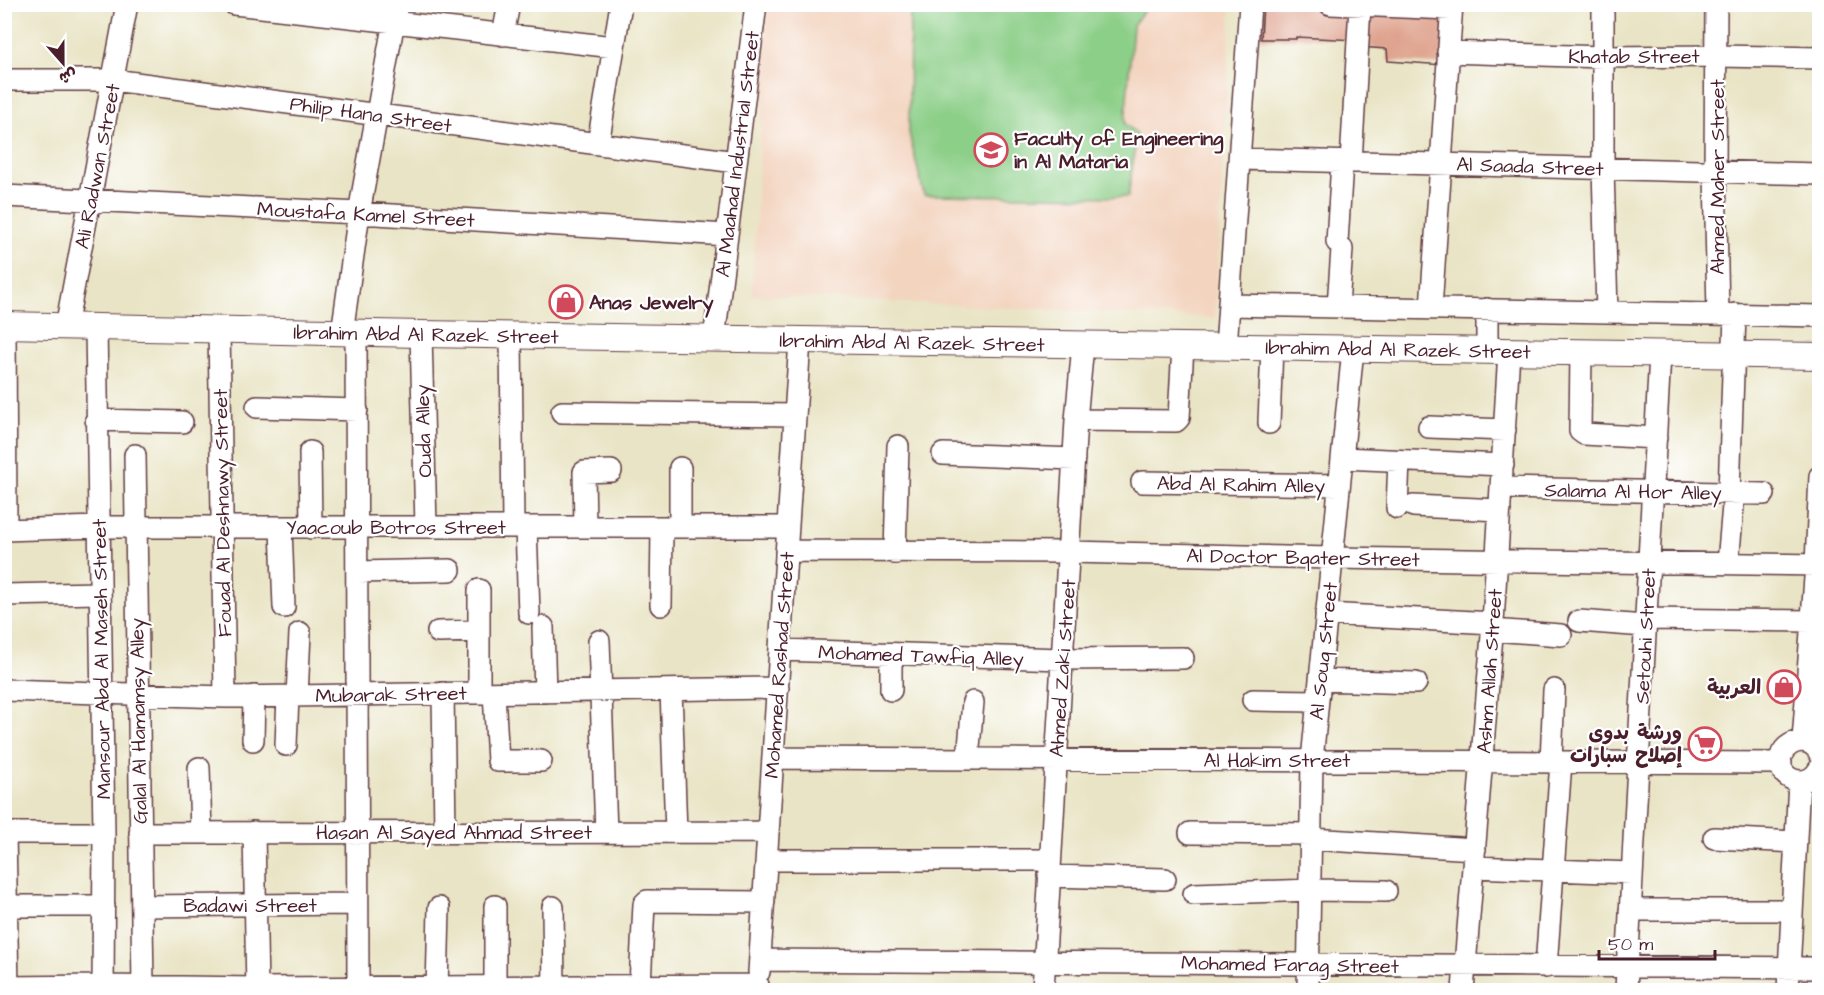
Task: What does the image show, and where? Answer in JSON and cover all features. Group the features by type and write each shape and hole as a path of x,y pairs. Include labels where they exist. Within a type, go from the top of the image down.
{"main road":[{"name":"Ibrahim Abd Al Razek Street","path":"5,325 511,336 1820,357"}],"street":[{"name":"Ali Radwan Street","path":"66,327 127,4"},
{"path":"234,4 396,14 503,35 614,47"},
{"path":"503,35 509,4"},
{"path":"598,144 621,4"},
{"name":"Al Maahad Industrial Street","path":"714,339 756,4"},
{"path":"1226,347 1250,4"},
{"path":"1330,4 1452,7 1431,308"},
{"path":"1603,4 1606,312"},
{"name":"Ahmed Maher Street","path":"1716,4 1715,172 1727,314 1734,355 1728,563"},
{"path":"1338,306 1339,245 1360,6"},
{"path":"357,989 357,410 349,333 359,213 396,14"},
{"name":"Khatab Street","path":"1448,52 1603,57 1820,58"},
{"name":"Philip Hana Street","path":"4,80 113,80 736,162"},
{"name":"Al Saada Street","path":"1240,159 1820,174"},
{"name":"Moustafa Kamel Street","path":"4,196 359,213 727,235"},
{"name":"Ibrahim Abd Al Razek Street","path":"1230,305 1820,316"},
{"name":"Ashm Allah Street","path":"1463,990 1482,762 1505,430 1498,351 1487,309"},
{"path":"5,325 5,530"},
{"name":"Mansour Abd Al Maseh Street","path":"96,327 104,833 103,988"},
{"name":"Fouad Al Deshnawy Street","path":"219,330 225,697"},
{"name":"Ouda Alley","path":"421,334 426,527"},
{"path":"511,336 520,527 536,620 544,692"},
{"name":"Mohamed Rashad Street","path":"758,988 800,340"},
{"name":"Ahmed Zaki Street","path":"1043,990 1076,420 1083,345"},
{"path":"1076,420 1176,421 1179,417 1183,346"},
{"path":"1269,423 1272,347"},
{"name":"Al Souq Street","path":"1308,990 1312,760 1353,349"},
{"path":"1581,352 1580,431 1584,434 1656,438"},
{"name":"Setouhi Street","path":"1626,990 1660,354"},
{"path":"257,407 357,410"},
{"path":"562,412 795,416"},
{"path":"96,420 182,422"},
{"path":"1429,427 1505,430"},
{"path":"895,553 898,446"},
{"path":"310,452 311,528"},
{"path":"943,454 1074,459"},
{"name":"Galal Al Hamamsy Alley","path":"135,455 143,986"},
{"path":"1342,458 1503,465"},
{"path":"1399,461 1405,507 1500,510"},
{"path":"662,605 680,468"},
{"path":"585,527 584,472 611,471"},
{"path":"1820,476 1818,565 1812,621 1814,682 1811,748 1791,743 1781,757 1780,763 1788,777 1799,781 1811,779 1820,768"},
{"name":"Abd Al Rahim Alley","path":"1142,482 1340,485"},
{"name":"Salama Al Hor Alley","path":"1502,488 1764,494"},
{"name":"Yaacoub Botros Street","path":"5,530 98,527 788,527"},
{"path":"281,528 284,608"},
{"name":"Al Doctor Bqater Street","path":"786,552 1069,552 1818,565"},
{"path":"357,572 450,570"},
{"path":"479,590 479,631 486,693 498,761 541,761"},
{"path":"4,595 99,593"},
{"path":"1326,614 1492,626 1561,635"},
{"path":"1579,621 1812,621"},
{"path":"438,632 479,631"},
{"path":"286,745 300,633"},
{"path":"599,641 606,832"},
{"name":"Mohamed Tawfiq Alley","path":"780,650 1062,659 1183,658"},
{"path":"891,654 891,690"},
{"path":"1253,700 1319,691 1416,683"},
{"name":"Mubarak Street","path":"4,690 225,697 778,688"},
{"path":"670,690 676,832"},
{"path":"1546,966 1553,870 1556,762 1554,690"},
{"path":"443,693 445,832"},
{"path":"253,740 254,696"},
{"path":"968,759 973,702"},
{"name":"Al Hakim Street","path":"773,758 1780,763"},
{"path":"199,768 201,833"},
{"path":"1788,990 1799,781"},
{"path":"254,832 257,989"},
{"name":"Hasan Al Sayed Ahmad Street","path":"140,833 768,832"},
{"path":"104,833 5,833 7,988 143,986 257,989 758,988"},
{"path":"1190,833 1311,837 1553,870 1632,873"},
{"path":"1714,838 1796,842"},
{"path":"767,860 1050,868 1165,879"},
{"path":"1194,894 1311,890 1386,891"},
{"path":"649,987 644,904 647,901 764,902"},
{"name":"Badawi Street","path":"142,906 357,904"},
{"path":"6,906 104,906"},
{"path":"495,906 495,987"},
{"path":"553,907 554,988"},
{"path":"437,989 439,908"},
{"path":"1630,910 1792,910"},
{"name":"Mohamed Farag Street","path":"760,960 1820,968"}],"shaded area":[{"name":"Faculty of Engineering in Al Mataria","path":"767,5 1231,5 1215,318 752,295"}],"green space":[{"path":"910,5 1148,5 1133,25 1125,124 1137,134 1128,197 924,195 909,133"}],"building":[{"path":"1263,4 1359,7 1357,40 1296,37 1296,39 1261,39"},
{"path":"1362,7 1449,11 1444,65 1388,61 1387,49 1359,47"}],"place":[{"name":"Faculty of Engineering in Al Mataria","path":"991,150"},
{"name":"Anas Jewelry","path":"566,302"},
{"name":"العربية","path":"1784,687"},
{"name":"ورشة بدوى إصلاح سبارات","path":"1705,744"}]}
